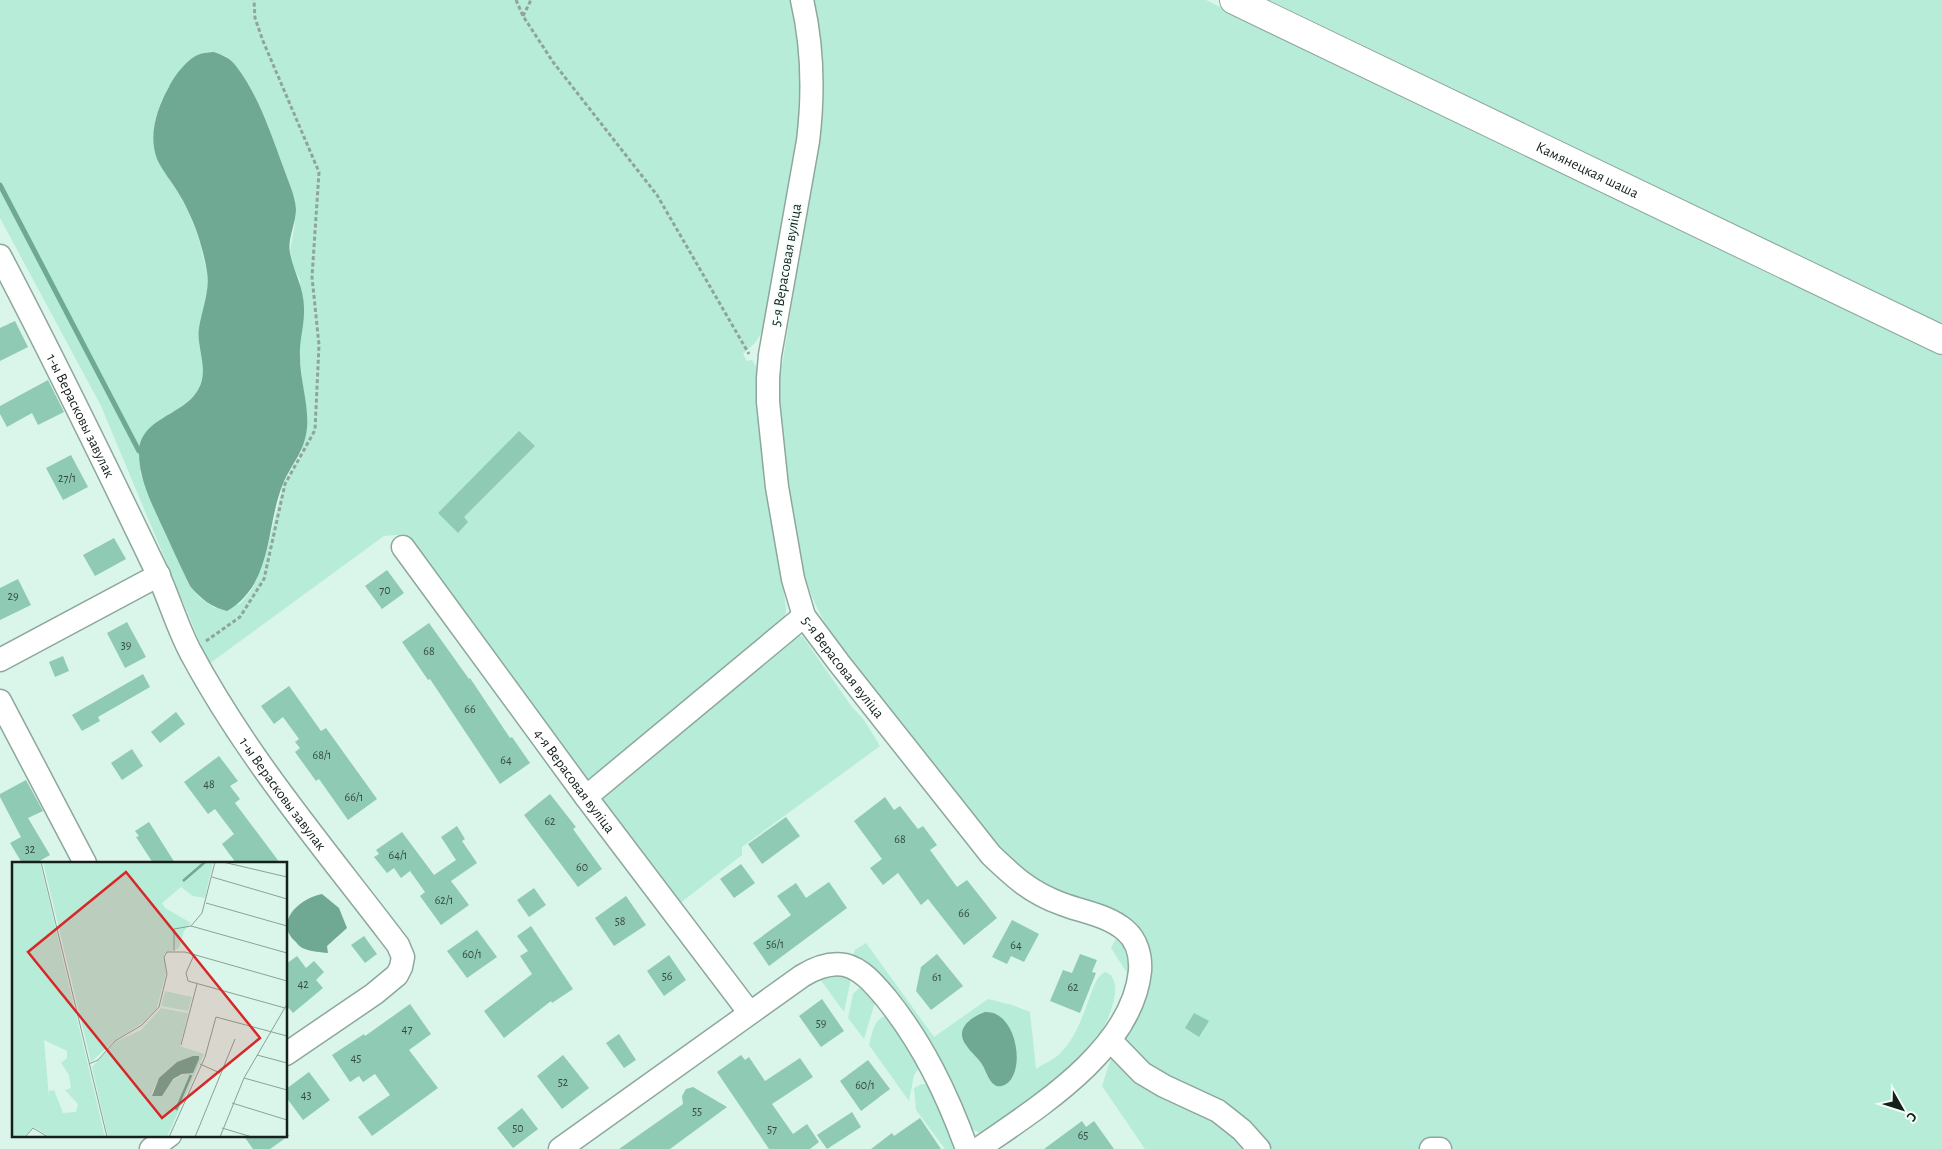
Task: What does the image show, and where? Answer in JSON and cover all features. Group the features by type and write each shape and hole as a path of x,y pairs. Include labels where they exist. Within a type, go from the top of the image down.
{"main road":[{"name":"Камянецкая шаша","path":"1234,0 1942,340"}],"street":[{"name":"5-я Верасовая вуліца","path":"802,0 810,39 813,72 812,106 808,140 770,355 768,390 781,512 793,579 804,616 977,837 1011,874 1041,895 1110,920 1126,930 1136,943 1140,962 1138,984 1130,1009 1110,1040 1092,1060 1045,1101 978,1149"},
{"name":"1-ы Верасковы завулак","path":"0,256 60,371 159,575 190,652 233,725 269,778 398,945 403,957 402,967 396,975 374,994 288,1053"},
{"name":"4-я Верасовая вуліца","path":"404,547 586,798 749,1012"},
{"path":"0,660 159,575"},
{"path":"586,798 804,616"},
{"path":"0,701 84,862"},
{"path":"560,1149 749,1012 802,976 819,967 838,964 856,970 871,982 899,1015 922,1048 947,1098 967,1149"},
{"path":"1110,1040 1142,1073 1164,1086 1218,1111 1242,1130 1259,1149"},
{"path":"151,1149 169,1136"},
{"path":"1431,1149 1440,1149"}],"path":[{"path":"190,652 240,617 264,579 285,484 315,430 319,345 312,277 319,172 255,18 254,0"},
{"path":"516,0 523,16 553,62 657,195 749,354"},
{"path":"523,16 531,0"}],"shaded area":[{"path":"0,0 790,0 800,56 798,126 762,332 755,343 743,354 747,361 752,360 756,366 786,609 785,619 591,782 581,778 405,534 384,536 209,664 101,406 0,218","holes":["214,52 225,56 235,65 268,125 292,191 296,208 290,251 293,266 300,280 300,358 307,427 299,458 284,482 262,568 250,592 240,604 215,608 200,598 190,586 148,495 140,472 184,406 198,391 203,376 199,328 207,299 207,274 200,243 190,215 157,158 154,137 155,120 162,99"]},
{"path":"813,0 1206,0 1409,100 1602,189 1942,353 1942,1149 1145,1149 1102,1086 1147,947 1015,869 831,633 820,614 805,577 796,540 784,456 780,421 779,385 816,152"},
{"path":"1269,0 1942,0 1942,327 1448,86"},
{"path":"214,52 227,58 234,64 251,90 269,129 294,199 296,215 289,248 304,303 300,357 307,419 303,445 286,476 277,501 261,570 253,585 242,599 227,611 207,602 190,586 146,490 141,472 139,453 141,441 146,432 191,399 198,390 203,374 199,328 208,279 205,262 197,232 189,212 157,159 153,141 155,122 171,83 186,63 195,56"},
{"path":"797,635 803,637 852,707 864,720 880,746 742,847 742,855 679,904 604,803 603,795"},
{"path":"322,894 339,908 347,928 327,946 328,953 304,949 288,929 288,919 292,912 305,900"},
{"path":"1118,934 1128,952 1129,976 1111,948"},
{"path":"866,943 934,1037 988,999 1030,1012 1036,1069 1060,1054 1070,1041 1096,981 1105,972 1114,980 1115,994 1109,1017 1097,1038 1082,1057 1046,1091 987,1133 980,1133 970,1128 852,957 855,950"},
{"path":"826,971 851,978 844,1012 817,975"},
{"path":"859,988 864,989 875,1002 864,1039 848,1018 853,994"},
{"path":"985,1012 996,1014 1005,1022 1012,1032 1016,1045 1017,1059 1015,1071 1010,1080 1002,1086 992,1083 981,1063 963,1039 963,1029 966,1024 974,1017"},
{"path":"885,1016 892,1019 919,1068 914,1075 909,1101 869,1045 875,1024"},
{"path":"922,1084 930,1085 956,1149 945,1149 916,1110 914,1088"}],"building":[{"path":"15,321 28,347 0,361 0,328"},
{"path":"48,380 64,412 38,425 32,413 7,427 0,414 0,406"},
{"path":"519,431 535,446 464,517 468,522 458,533 438,513"},
{"path":"71,455 88,487 63,500 46,468"},
{"path":"114,538 126,559 95,576 83,555"},
{"path":"387,570 404,593 382,609 365,586"},
{"path":"18,579 31,605 0,620 0,588"},
{"path":"127,622 146,657 125,668 107,633"},
{"path":"429,623 470,678 510,738 512,737 530,763 500,784 430,679 428,680 402,642"},
{"path":"63,656 69,671 55,677 49,662"},
{"path":"143,674 150,687 98,717 100,721 82,731 72,715"},
{"path":"289,686 321,731 326,728 377,799 348,820 319,779 316,781 295,752 300,748 295,742 299,739 283,717 274,724 261,706"},
{"path":"176,712 185,724 160,743 151,732"},
{"path":"132,749 143,766 122,780 111,763"},
{"path":"219,756 238,781 230,786 240,799 235,803 279,862 235,862 222,844 234,834 215,809 208,814 184,782"},
{"path":"26,780 43,811 28,818 50,855 38,862 21,862 10,843 21,837 0,794"},
{"path":"550,794 576,827 573,829 602,869 578,887 524,815"},
{"path":"885,797 894,810 900,806 918,829 923,826 937,845 930,850 957,887 967,880 997,918 964,945 928,899 921,905 898,873 883,885 870,868 882,859 854,821"},
{"path":"786,817 800,836 762,864 748,844"},
{"path":"149,822 174,862 152,862 136,837 139,836 135,831"},
{"path":"457,826 465,839 462,841 477,863 451,881 469,905 441,925 420,896 425,892 410,871 401,878 394,868 387,873 374,857 379,854 376,850 402,832 434,875 456,860 441,837"},
{"path":"741,864 755,883 734,898 720,879"},
{"path":"829,882 847,908 769,966 753,943 791,915 777,896 796,883 806,898"},
{"path":"534,888 546,905 529,917 517,900"},
{"path":"626,896 646,925 614,946 595,918"},
{"path":"1012,920 1039,934 1024,962 1011,956 1007,964 992,957"},
{"path":"531,926 573,989 552,1003 551,1001 504,1038 484,1011 532,974 520,956 528,951 517,936"},
{"path":"477,930 497,957 467,978 447,951"},
{"path":"364,936 377,954 365,963 351,945"},
{"path":"937,954 963,986 931,1010 916,991 921,967"},
{"path":"1080,954 1097,960 1092,972 1096,973 1080,1013 1050,1001 1063,970 1072,973"},
{"path":"669,955 686,980 664,996 647,971"},
{"path":"297,956 306,968 314,961 324,972 316,980 323,988 293,1013 288,1007 288,963"},
{"path":"822,999 844,1031 821,1047 799,1016"},
{"path":"410,1004 431,1034 409,1050 438,1088 372,1136 358,1117 390,1095 375,1074 363,1082 359,1076 350,1082 332,1055 364,1034 365,1036"},
{"path":"1194,1013 1209,1021 1199,1037 1185,1028"},
{"path":"619,1034 636,1060 624,1068 606,1043"},
{"path":"563,1055 589,1088 562,1109 537,1076"},
{"path":"741,1055 745,1060 749,1057 765,1081 800,1058 813,1077 772,1104 793,1134 807,1124 819,1142 810,1149 769,1149 717,1072"},
{"path":"868,1060 890,1089 861,1111 840,1081"},
{"path":"309,1072 330,1100 303,1120 288,1100 288,1088"},
{"path":"693,1087 727,1107 670,1149 619,1149 683,1104 682,1096 686,1089"},
{"path":"522,1108 538,1129 513,1148 497,1128"},
{"path":"852,1112 861,1127 827,1149 817,1135"},
{"path":"920,1118 941,1149 871,1149 892,1133 894,1136"},
{"path":"1082,1121 1086,1127 1094,1121 1114,1149 1044,1149"},
{"path":"290,1135 270,1149 253,1149 244,1136"}],"waterway":[{"path":"0,185 139,451"}]}
